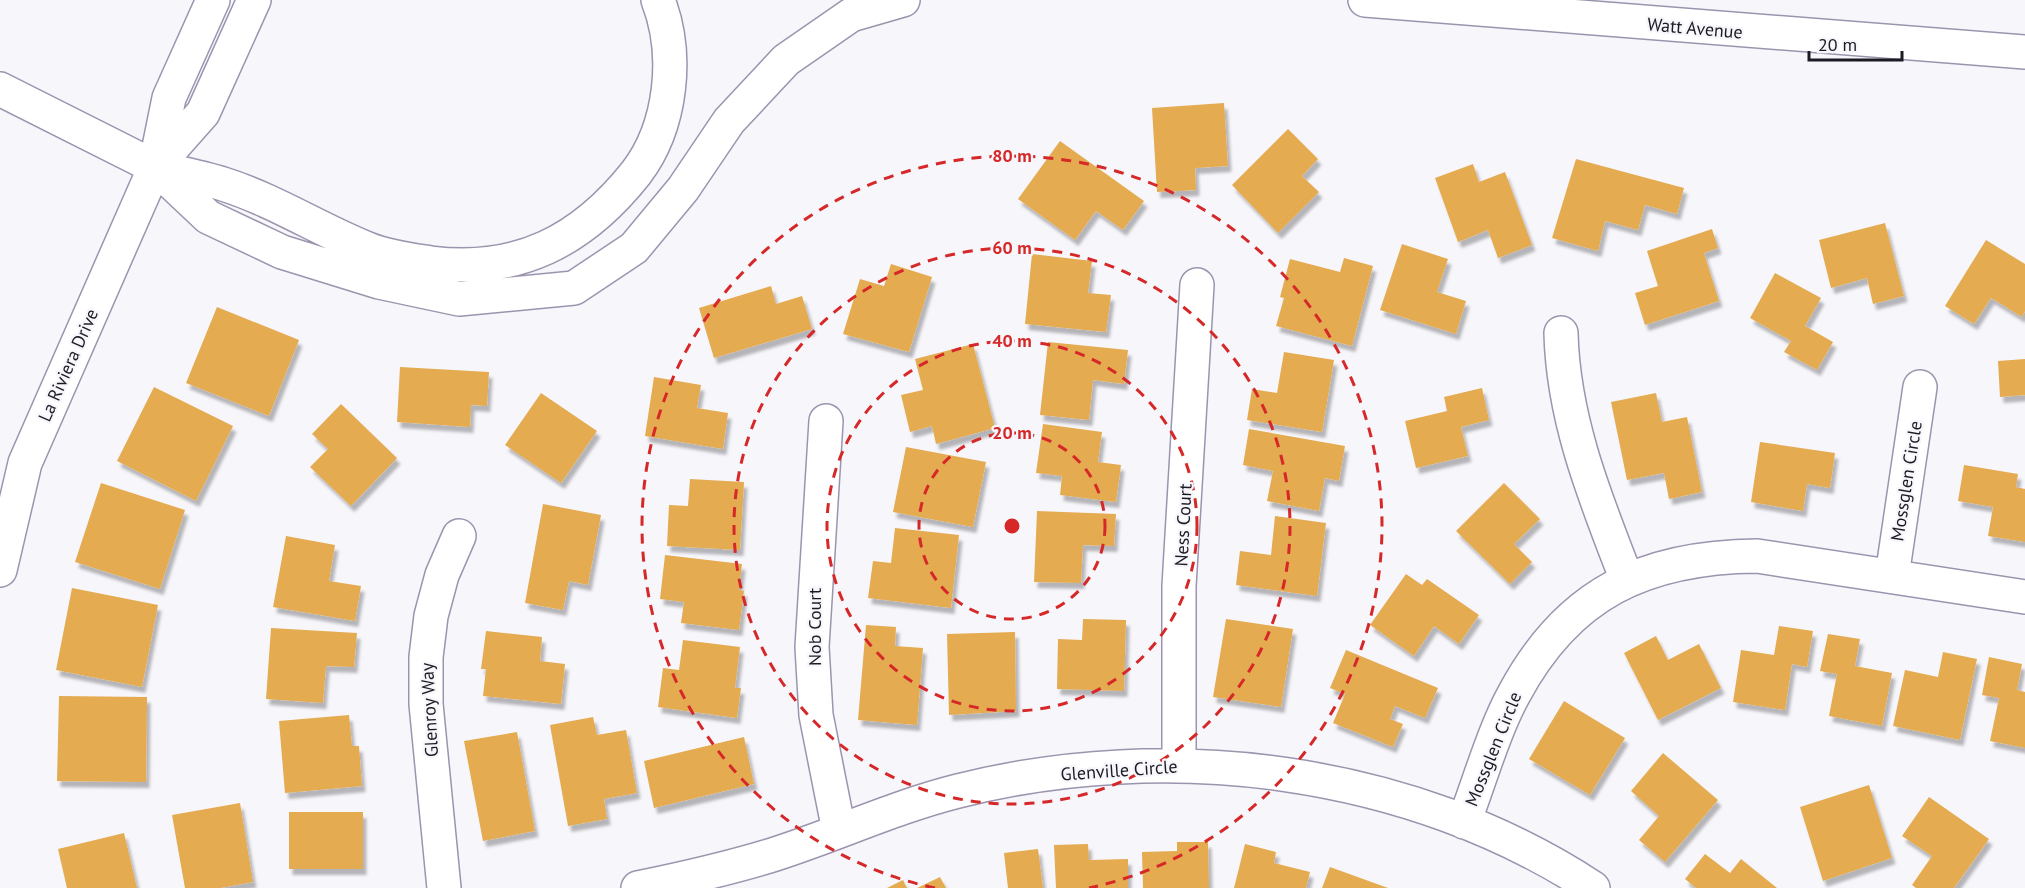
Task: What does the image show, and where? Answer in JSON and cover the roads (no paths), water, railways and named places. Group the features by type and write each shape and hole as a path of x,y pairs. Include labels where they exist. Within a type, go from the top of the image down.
{"street":[{"name":"La Riviera Drive","path":"0,570 8,490 25,463 155,167 169,98 213,0"},
{"name":"La Riviera Drive","path":"155,167 203,112 254,0"},
{"path":"0,89 155,167 224,184 370,250 446,265 488,266 522,256 558,241 590,221 619,194 640,166 658,132 670,81 667,24 658,0"},
{"path":"155,167 208,216 282,252 379,282 459,299 574,288 634,248 683,189 729,121 786,60 851,15 903,0"},
{"name":"Watt Avenue","path":"1365,0 2025,52"},
{"name":"Ness Court","path":"1179,765 1179,586 1197,285"},
{"path":"1561,333 1564,384 1576,437 1593,494 1627,580"},
{"name":"Mossglen Circle","path":"1892,576 1920,387"},
{"name":"Nob Court","path":"826,421 812,647 816,715 839,831"},
{"name":"Glenroy Way","path":"444,888 426,704 426,657 431,616 442,575 459,536"},
{"name":"Mossglen Circle","path":"1464,822 1512,696 1534,659 1563,626 1596,598 1627,580 1671,564 1714,556 1757,556 2025,597"},
{"name":"Glenville Circle","path":"638,888 735,865 958,791 1014,779 1100,768 1179,765 1301,777 1386,796 1464,822 1562,868 1593,888"}]}
